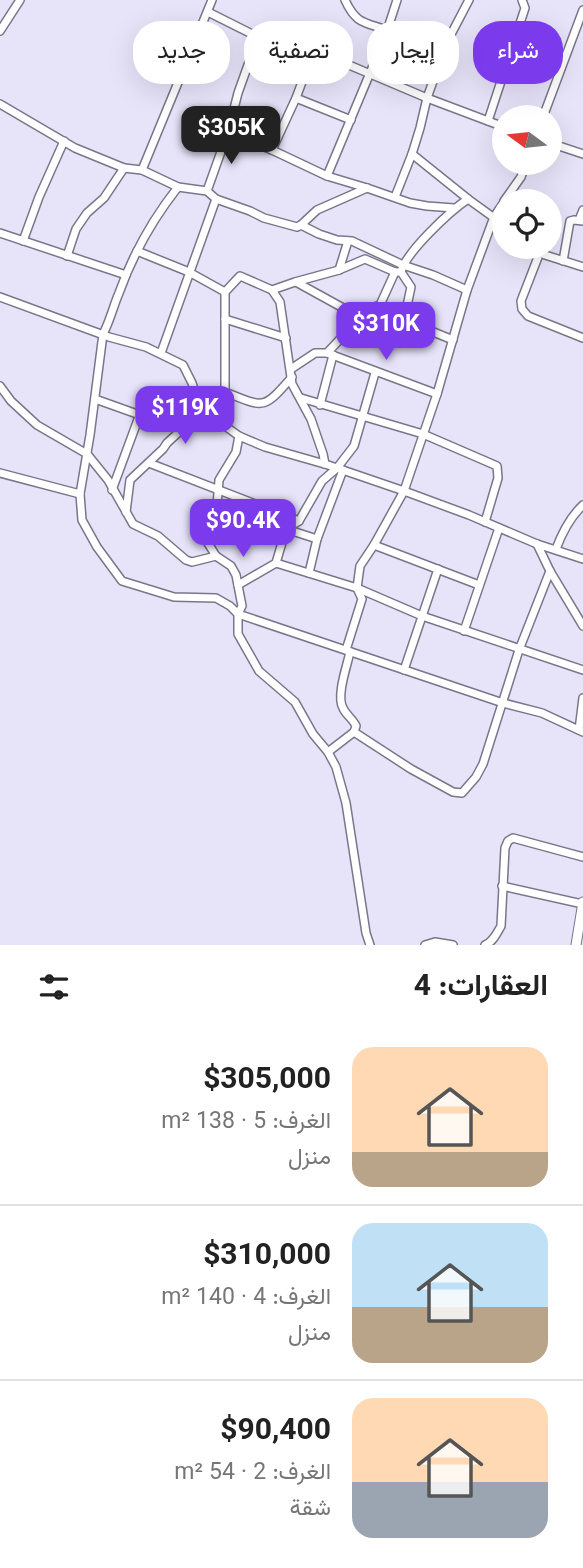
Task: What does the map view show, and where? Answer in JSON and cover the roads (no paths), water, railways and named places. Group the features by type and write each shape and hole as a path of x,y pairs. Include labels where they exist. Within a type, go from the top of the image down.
{"street":[{"path":"0,31 20,0"},
{"path":"142,170 212,0"},
{"path":"345,0 352,15 367,23"},
{"path":"390,21 397,0"},
{"path":"395,197 412,154 426,98 447,42 469,0"},
{"path":"488,121 525,8 522,0"},
{"path":"548,105 580,31 583,10"},
{"path":"208,12 244,30"},
{"path":"207,191 244,76"},
{"path":"327,176 367,81"},
{"path":"272,150 301,84"},
{"path":"393,84 492,122"},
{"path":"296,98 351,120"},
{"path":"0,104 75,148 124,167 142,170 178,187 207,191 216,199 264,218 297,227 317,210 367,188"},
{"path":"228,132 327,176 427,206 454,208"},
{"path":"23,241 64,141"},
{"path":"562,147 583,154"},
{"path":"412,154 492,216"},
{"path":"68,256 76,229 87,213 104,198 124,167"},
{"path":"178,187 158,213 136,251 103,334 80,494 82,520 88,533 122,581 174,597 216,598 238,614 546,715 581,731 583,698"},
{"path":"161,353 216,199"},
{"path":"320,405 330,354 343,336 348,321 355,314 380,305 414,251 454,208 468,199"},
{"path":"563,261 569,223 572,220 581,221 583,210"},
{"path":"328,752 354,733 356,723 344,712 341,695 348,651 362,599 357,589 360,566 404,491 437,394 467,290 492,222"},
{"path":"301,225 318,234 352,241 370,249 400,270 411,287 404,320"},
{"path":"0,233 126,275"},
{"path":"339,270 348,241"},
{"path":"365,259 370,249"},
{"path":"136,251 189,272 225,292"},
{"path":"272,290 339,270 365,259 400,270 433,275 467,290"},
{"path":"533,259 522,298 522,309 528,316 582,336"},
{"path":"558,259 583,267"},
{"path":"225,426 225,292 240,276 272,290 280,302 292,384 311,419 325,464"},
{"path":"295,282 355,314"},
{"path":"0,297 103,334 146,346 183,365 204,409 239,436 265,447 404,491 537,544 583,559"},
{"path":"380,305 404,320 453,340"},
{"path":"225,319 286,338"},
{"path":"225,391 256,404 266,402 273,398 291,373 315,353 330,354 437,394"},
{"path":"309,573 340,469 354,446 375,373"},
{"path":"0,386 11,401 37,425 87,454 99,467 133,524 158,536 186,560 192,562 216,555"},
{"path":"301,398 423,434 497,466 498,478 485,522"},
{"path":"95,399 182,430"},
{"path":"126,512 130,480 204,409"},
{"path":"112,490 140,414"},
{"path":"239,436 236,452 223,471 206,540 216,555 232,566 236,575 242,606 238,614 237,634 259,671 295,702 336,767 346,803 370,945"},
{"path":"149,463 299,520"},
{"path":"238,585 276,563 286,529 299,520 322,481 340,469"},
{"path":"0,473 80,494"},
{"path":"555,549 562,533 583,505"},
{"path":"464,631 499,528"},
{"path":"286,529 317,540"},
{"path":"537,544 583,625"},
{"path":"374,545 479,585"},
{"path":"276,563 357,589 464,631 583,670"},
{"path":"404,670 438,569"},
{"path":"354,733 411,769 453,792 462,793 483,764 519,650 550,571"},
{"path":"485,945 502,926 502,886 508,841 513,838 583,857"},
{"path":"502,886 583,903 576,945"},
{"path":"425,945 435,942 453,945"}]}
